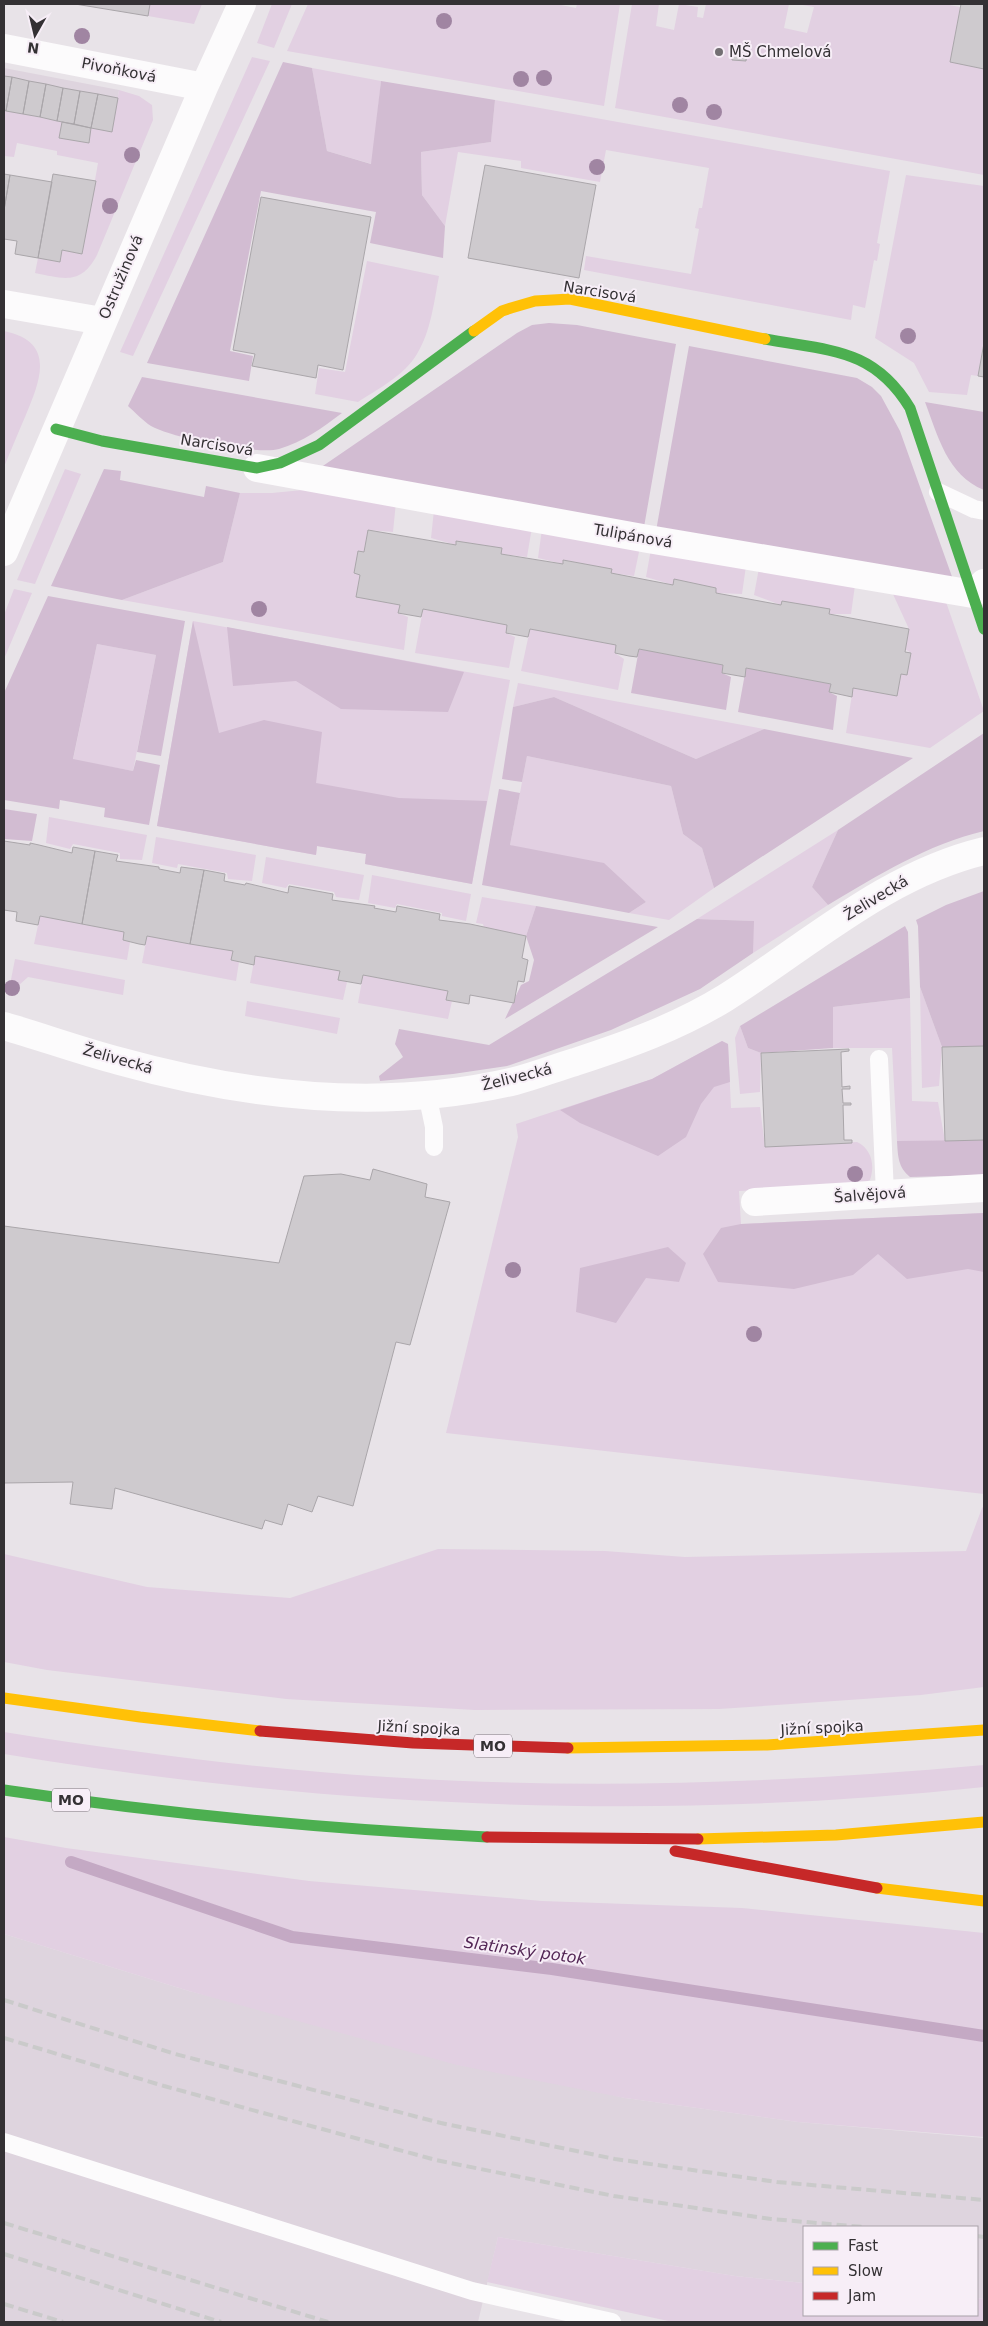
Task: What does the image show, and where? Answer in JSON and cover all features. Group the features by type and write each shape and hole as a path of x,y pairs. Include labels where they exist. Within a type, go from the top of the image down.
{"main road":[{"name":"Narcisová","path":"56,429 102,441 257,468 280,464 319,445 502,311 522,302 570,299 856,357 872,364 896,386 910,408 938,492 978,588"},
{"path":"978,588 984,629"},
{"name":"Jižní spojka","path":"4,1698 111,1715 332,1738 549,1748 757,1746 872,1740 984,1730"},
{"name":"MO","path":"4,1790 138,1809 247,1821 395,1832 619,1840 789,1837 984,1822"},
{"path":"619,1840 852,1885 984,1901"}],"street":[{"name":"Ostružinová","path":"4,552 204,87 242,4"},
{"name":"Pivoňková","path":"4,48 204,87"},
{"path":"4,304 102,322"},
{"name":"Tulipánová","path":"257,468 648,539 978,588"},
{"name":"Želivecká","path":"4,1026 119,1061 206,1082 276,1094 319,1098 382,1098 427,1094 516,1080 621,1047 677,1024 724,998 871,898 910,876 984,851"},
{"name":"Šalvějová","path":"755,1202 984,1188"}],"lane":[{"path":"938,492 974,509 984,511"},
{"path":"879,1059 885,1194"},
{"path":"427,1094 434,1127 434,1147"},
{"path":"4,2142 472,2292 612,2322"}],"shaded area":[{"path":"150,4 202,4 194,24 148,16"},
{"path":"272,4 292,4 274,48 257,43"},
{"path":"308,4 556,4 576,8 577,4 620,4 604,106 287,51"},
{"name":"MŠ Chmelová","path":"632,4 659,4 656,26 674,30 679,4 698,7 697,17 703,18 706,4 789,4 784,28 807,33 814,7 797,4 944,4 960,7 951,62 984,69 984,175 615,108"},
{"path":"252,57 270,61 133,356 120,352"},
{"path":"283,62 312,68 327,151 371,164 381,81 495,100 491,142 421,152 422,195 445,226 443,258 370,243 376,212 261,191 230,351 253,356 249,381 147,363"},
{"path":"4,68 119,90 112,132 4,110"},
{"path":"312,68 381,81 372,164 327,151"},
{"path":"119,90 139,96 152,105 153,120 97,255 85,271 71,278 35,273 38,258 60,262 62,250 82,254 98,163 57,155 57,151 17,143 14,157 4,156 4,110 62,122 59,138 89,143 91,128 112,131"},
{"path":"495,100 890,171 877,243 880,244 877,261 874,260 865,308 853,305 851,320 584,270 586,256 691,274 699,229 695,228 699,208 702,208 709,168 606,150 600,182 521,168 521,161 458,152 445,226 422,195 421,152 491,142"},
{"path":"906,175 984,186 984,338 978,376 971,375 967,395 929,392 914,363 875,338"},
{"path":"367,261 439,276 426,336 417,354 406,369 358,402 315,394 319,368 345,372"},
{"path":"549,323 577,325 676,344 644,527 317,470 517,333 532,325"},
{"path":"4,331 21,336 32,344 38,354 40,365 36,390 4,467"},
{"path":"689,346 857,378 872,387 881,396 900,431 955,585 656,531"},
{"path":"142,377 342,413 320,429 279,449 253,450 234,448 177,436 151,426 128,406"},
{"path":"925,402 984,412 984,490 971,483 952,465 940,441"},
{"path":"65,469 81,474 35,584 17,580"},
{"path":"104,469 121,471 120,480 204,497 206,486 240,493 223,562 122,600 51,586"},
{"path":"323,488 396,502 393,532 368,530 364,552 358,552 354,573 360,575 356,597 400,605 398,613 408,617 404,650 122,600 223,562 240,493 272,493"},
{"path":"434,510 532,527 527,557 501,554 501,548 457,541 456,545 431,538"},
{"path":"542,529 640,547 634,576 611,573 611,569 564,560 563,564 538,558"},
{"path":"651,549 746,566 742,594 716,593 716,588 674,579 673,585 646,577"},
{"path":"759,568 855,585 851,614 829,614 829,609 782,601 781,605 754,595"},
{"path":"14,589 32,593 4,659 4,615"},
{"path":"892,592 946,602 984,711 930,748 846,733 853,688 897,696 901,674 907,674 911,653 905,649 909,629"},
{"path":"48,596 185,621 161,756 137,752 156,655 97,644 73,759 133,771 136,760 160,765 149,825 104,817 105,808 60,800 59,809 4,800 4,693"},
{"path":"423,609 507,625 506,633 515,637 509,668 415,653"},
{"path":"193,621 510,680 472,884 365,864 366,854 317,846 316,855 157,826"},
{"path":"193,621 219,733 264,720 322,732 316,783 399,798 487,801 472,884 365,864 366,854 317,846 316,855 157,826"},
{"path":"227,627 464,672 448,712 341,709 296,681 233,686"},
{"path":"530,629 616,645 615,653 624,659 618,690 521,671"},
{"path":"97,644 156,655 133,771 73,760"},
{"path":"639,649 723,665 722,673 731,677 726,710 631,693"},
{"path":"746,668 831,684 829,692 837,696 833,730 738,712"},
{"path":"518,683 764,729 696,759 554,697 513,707"},
{"path":"554,697 696,759 764,729 913,758 714,888 702,848 683,834 671,786 527,756 522,782 502,779 513,707"},
{"path":"984,733 984,831 923,852 884,872 828,905 812,887 838,830"},
{"path":"527,756 671,786 683,834 702,848 714,888 669,920 629,913 646,902 510,845"},
{"path":"499,789 520,793 510,845 604,863 646,902 629,913 482,885"},
{"path":"4,809 37,814 32,841 4,839"},
{"path":"49,817 147,835 142,860 120,859 120,853 73,844 70,849 46,843"},
{"path":"838,830 812,887 828,905 753,953 753,921 697,919"},
{"path":"156,837 256,855 252,881 228,879 227,873 178,864 177,868 152,863"},
{"path":"266,857 364,875 359,900 336,897 334,892 289,884 286,888 262,883"},
{"path":"372,875 471,894 466,921 442,916 442,913 397,904 395,908 368,903"},
{"path":"984,891 984,1046 942,1047 920,987 918,926 916,920 946,905"},
{"path":"482,897 536,906 526,936 484,927 483,924 476,923"},
{"path":"536,906 658,927 505,1019 521,985 529,981 534,960 526,936"},
{"path":"40,916 124,932 123,940 130,942 127,960 34,944"},
{"path":"697,919 754,921 753,953 700,989 611,1030 507,1066 453,1074 380,1081 379,1076 403,1057 395,1044 399,1029 489,1045"},
{"path":"905,926 908,932 910,998 833,1007 833,1048 761,1053 748,1048 740,1026"},
{"path":"147,936 233,951 231,960 239,962 236,981 142,963"},
{"path":"255,956 340,971 339,980 347,982 343,1000 250,983"},
{"path":"15,959 125,980 123,995 28,977 8,995"},
{"path":"363,975 448,991 446,1000 452,1001 448,1019 358,1003"},
{"path":"920,987 942,1047 939,1086 922,1088"},
{"path":"910,998 912,1101 938,1102 945,1141 897,1141 892,1048 833,1048 833,1007"},
{"path":"247,1001 340,1018 337,1034 245,1016"},
{"path":"740,1026 748,1048 761,1053 760,1092 740,1094 735,1038"},
{"path":"722,1041 728,1044 731,1108 760,1107 765,1147 857,1142 869,1153 872,1164 870,1180 858,1185 739,1191 741,1224 984,1213 984,1494 446,1433 518,1137 516,1124 652,1079"},
{"path":"722,1041 728,1044 730,1082 714,1087 701,1104 686,1137 658,1156 580,1123 560,1110 652,1079"},
{"path":"984,1140 984,1175 910,1177 899,1161 897,1141"},
{"path":"984,1213 984,1272 968,1269 907,1279 878,1254 853,1275 794,1289 718,1282 703,1254 721,1228 741,1224"},
{"path":"668,1247 686,1263 679,1282 646,1278 616,1323 576,1312 580,1268"},
{"path":"984,1506 984,1687 921,1695 719,1709 475,1710 286,1699 47,1670 4,1662 4,1554 147,1587 290,1598 438,1549 605,1551 685,1557 966,1551"},
{"path":"4,1732 195,1759 387,1777 536,1783 686,1783 835,1776 984,1765 984,1787 862,1798 739,1804 616,1806 493,1804 370,1797 248,1787 125,1772 4,1754"},
{"path":"4,1837 66,1848 309,1881 542,1901 742,1908 984,1933 984,2137 798,2122 625,2098 457,2065 189,1991 4,1934"},
{"path":"4,1934 189,1991 625,2098 798,2122 984,2138 984,2299 978,2298 978,2226 803,2226 803,2283 735,2276 498,2237 478,2322 4,2322"},
{"path":"498,2237 735,2276 803,2283 803,2316 978,2316 978,2298 984,2299 984,2322 673,2322 487,2282"}],"building":[{"path":"75,4 150,4 148,16"},
{"path":"961,4 984,4 984,69 950,62"},
{"path":"733,49 747,50 746,61 732,60"},
{"path":"4,76 12,77 6,111 4,110"},
{"path":"12,77 29,81 23,114 6,111"},
{"path":"29,81 46,84 40,117 23,114"},
{"path":"46,84 63,88 57,121 40,117"},
{"path":"63,88 80,91 74,124 57,121"},
{"path":"80,91 98,94 91,128 74,124"},
{"path":"98,94 118,98 112,132 91,128"},
{"path":"62,122 91,128 89,143 59,138"},
{"path":"485,165 596,185 579,278 468,258"},
{"path":"4,174 10,175 4,210"},
{"path":"53,174 96,181 82,254 62,250 60,262 38,258"},
{"path":"10,175 52,182 38,258 15,254 17,241 4,239 4,210"},
{"path":"261,197 371,217 343,370 318,365 316,378 252,366 255,354 233,350"},
{"path":"984,343 984,377 978,376"},
{"path":"368,530 456,545 456,541 502,548 501,554 563,564 563,560 612,569 611,573 673,585 674,579 716,588 716,593 781,605 782,601 830,609 829,614 909,629 905,652 911,653 907,675 901,674 897,696 853,688 852,697 829,692 831,684 746,668 745,677 722,673 723,665 639,649 637,657 629,656 615,653 616,645 530,629 528,637 506,633 507,625 423,609 421,617 398,613 400,605 356,597 360,575 354,573 358,551 364,552"},
{"path":"4,841 30,845 30,843 72,853 73,847 95,851 82,924 40,916 38,925 16,921 17,912 4,910"},
{"path":"95,851 118,855 116,861 159,867 159,869 180,873 181,867 204,870 190,944 147,936 145,945 139,944 123,940 124,932 82,924"},
{"path":"204,870 225,874 224,881 245,885 246,883 288,893 289,886 333,894 332,900 375,906 374,908 396,912 397,906 440,914 439,920 470,924 526,936 522,958 528,960 524,982 518,981 514,1003 470,995 469,1004 446,1000 448,991 363,975 361,984 338,980 340,971 255,956 254,965 231,960 233,951 190,944"},
{"path":"984,1046 984,1140 945,1141 942,1047"},
{"path":"849,1049 849,1051 841,1052 842,1087 850,1086 850,1089 842,1089 843,1103 851,1103 851,1105 843,1105 844,1140 852,1140 852,1143 765,1147 761,1053"},
{"path":"373,1169 427,1184 425,1197 450,1202 410,1345 396,1342 353,1506 318,1496 312,1512 288,1504 282,1525 265,1520 262,1529 115,1488 112,1509 70,1504 73,1482 4,1483 4,1226 279,1263 304,1176 341,1174 370,1180"}],"waterway":[{"name":"Slatinský potok","path":"71,1862 292,1937 552,1969 984,2036"}],"railway":[{"path":"4,2000 175,2054 441,2123 615,2159 777,2182 984,2200"},
{"path":"4,2038 164,2086 436,2160 614,2196 771,2219 852,2226"},
{"path":"4,2223 328,2322"},
{"path":"978,2236 984,2237"},
{"path":"4,2254 221,2322"},
{"path":"4,2304 63,2322"}],"traffic: fast":[{"path":"56,429 102,441 257,468 280,463 319,445 474,331"},
{"path":"765,339 847,355 881,373 896,388 910,408 984,629"},
{"path":"4,1790 64,1799 245,1820 487,1837"}],"traffic: slow":[{"path":"474,331 502,311 535,301 570,299 765,339"},
{"path":"4,1698 260,1731"},
{"path":"568,1748 767,1745 984,1730"},
{"path":"698,1839 836,1835 984,1822"},
{"path":"877,1888 984,1901"}],"traffic: jam":[{"path":"260,1731 413,1743 568,1748"},
{"path":"487,1837 698,1839"},
{"path":"675,1851 877,1888"}],"place":[{"name":"MŠ Chmelová","path":"719,52"}]}
